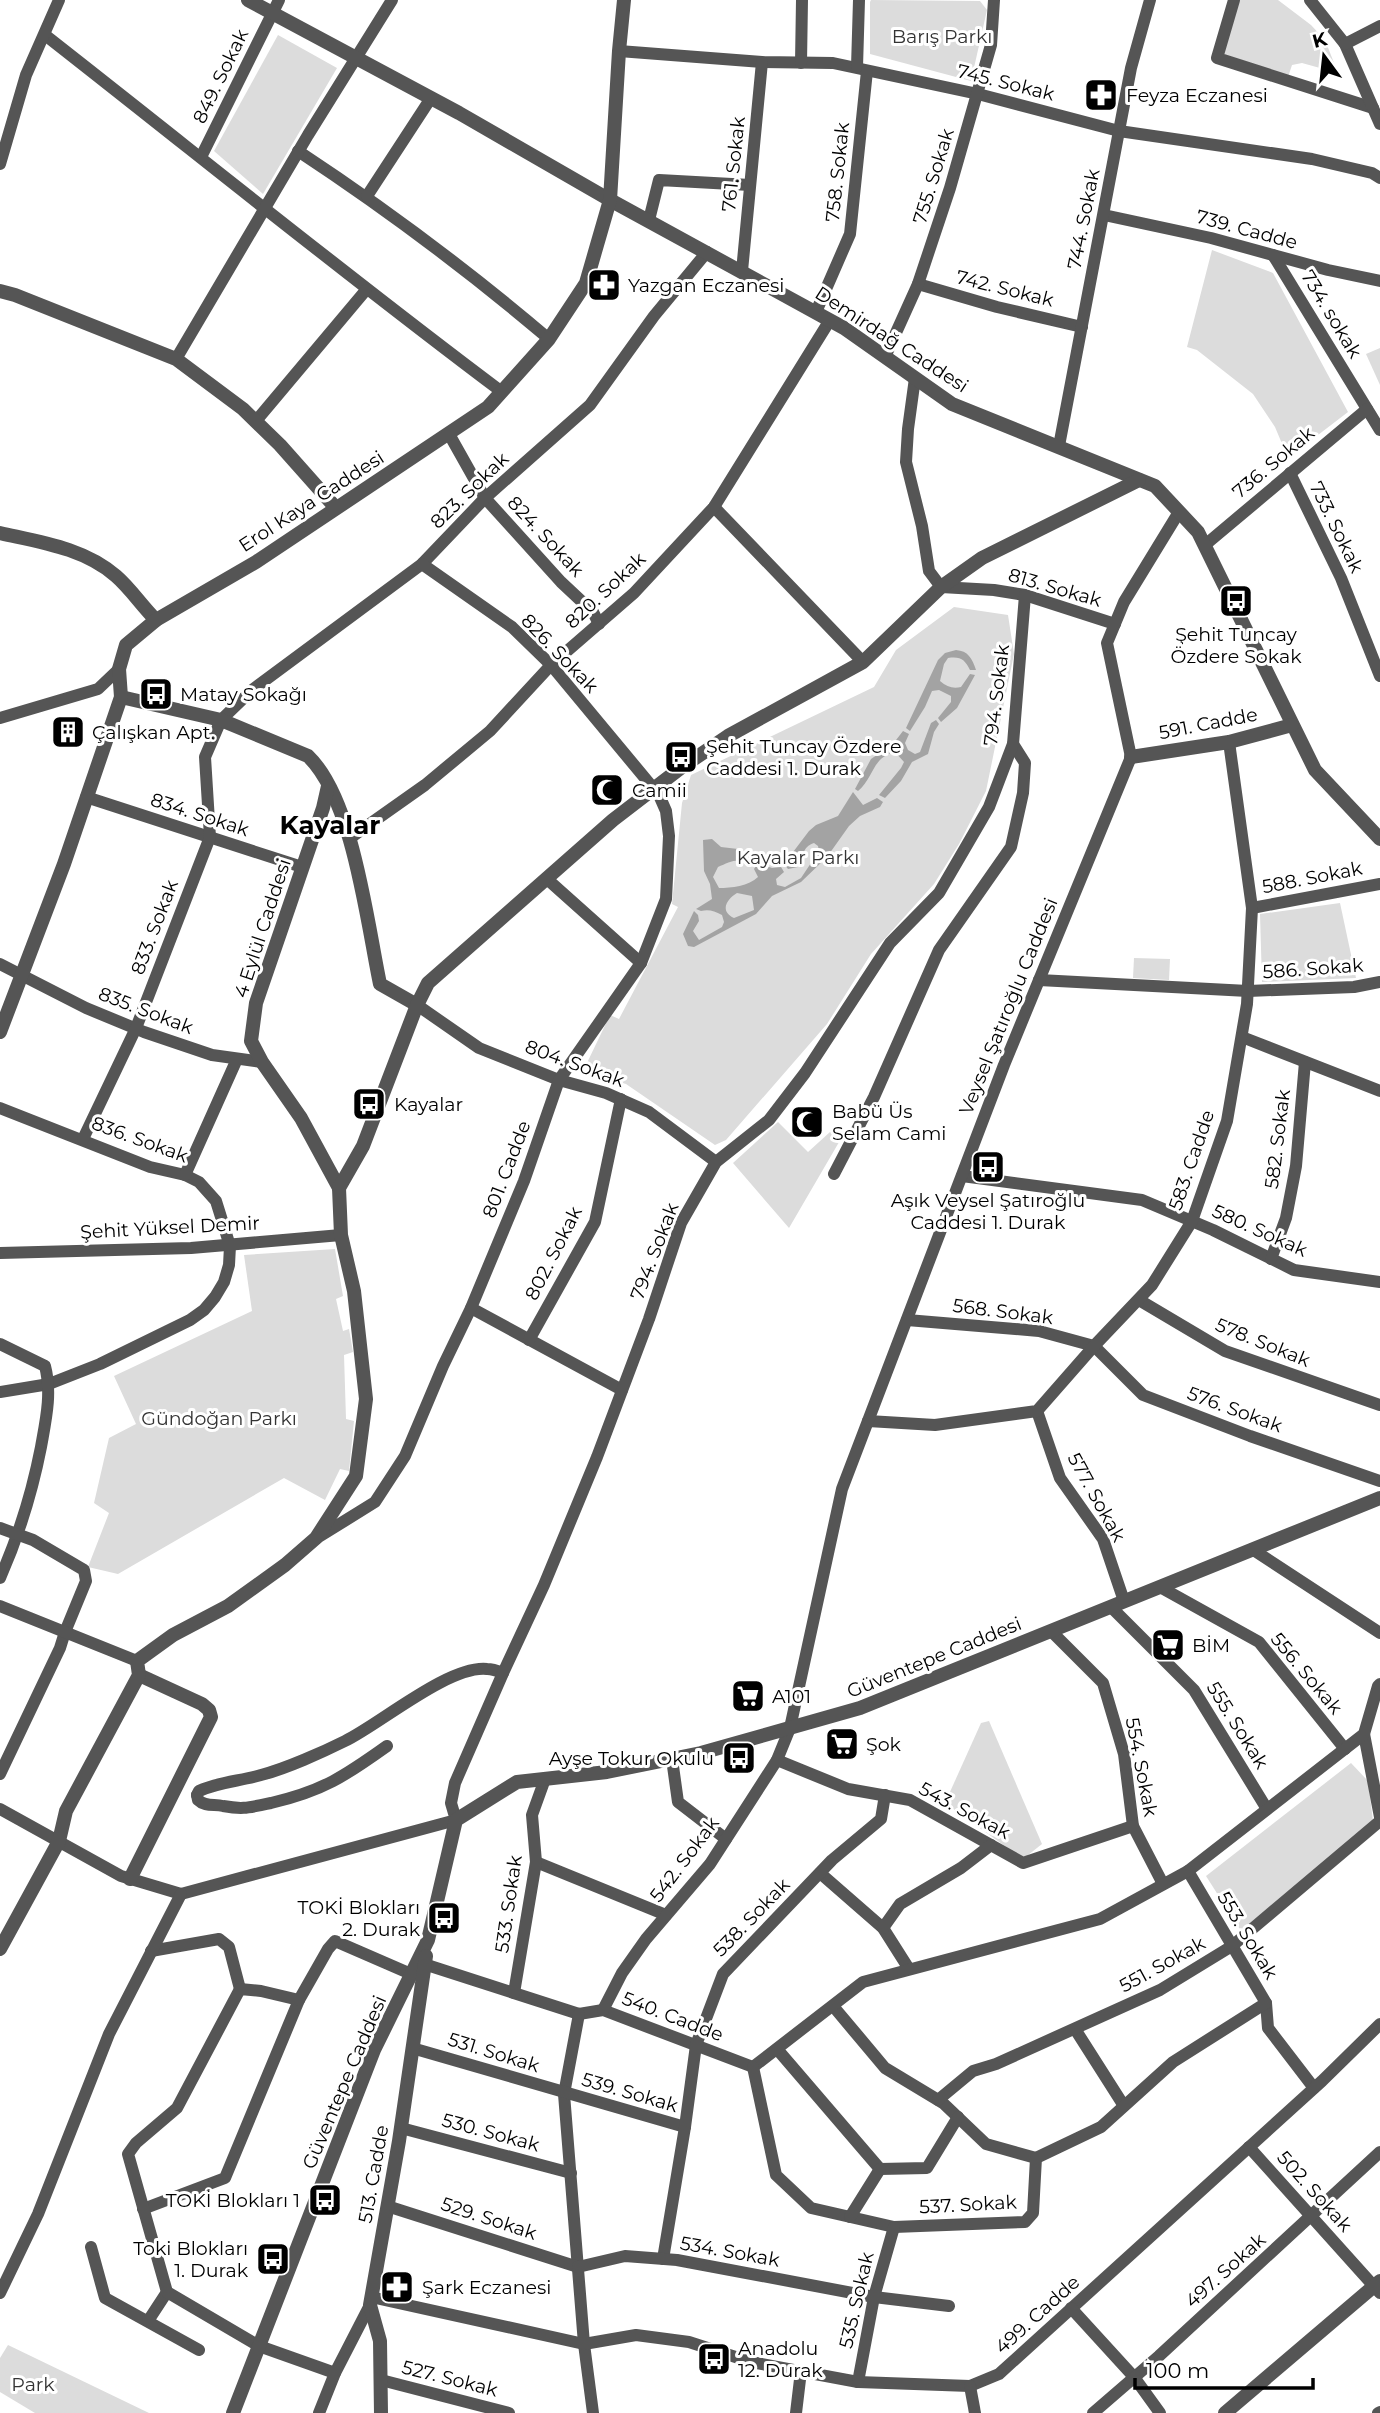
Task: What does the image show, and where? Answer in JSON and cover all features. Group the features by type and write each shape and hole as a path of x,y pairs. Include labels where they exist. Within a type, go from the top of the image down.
{"street":[{"path":"0,164 26,75 60,0"},
{"name":"Demirdağ Caddesi","path":"248,0 276,6 355,57 830,320 952,404 1155,486 1198,533 1205,545 1315,770 1380,839"},
{"path":"176,359 298,151 392,0"},
{"name":"Erol Kaya Caddesi","path":"118,669 126,645 156,620 256,562 488,407 549,339 586,283 610,200 624,0"},
{"path":"801,63 802,0"},
{"name":"758. Sokak","path":"816,312 850,234 862,69 859,0"},
{"name":"755. Sokak","path":"886,357 918,284 978,94 990,44 994,0"},
{"name":"744. Sokak","path":"1059,446 1131,68 1150,0"},
{"path":"1234,0 1217,58 1373,108"},
{"path":"1310,0 1345,44 1380,124"},
{"name":"849. Sokak","path":"201,157 276,6"},
{"path":"1345,44 1380,26"},
{"path":"45,34 366,290 502,392"},
{"name":"745. Sokak","path":"619,51 762,62 833,63 978,94 1119,131 1312,159 1372,173 1380,178"},
{"name":"761. Sokak","path":"742,271 762,62"},
{"path":"367,196 431,98"},
{"path":"298,151 367,196 429,242 549,339"},
{"path":"649,220 659,180 750,184"},
{"name":"739. Cadde","path":"1104,215 1211,238 1380,281"},
{"name":"823. Sokak","path":"221,720 253,690 422,564 485,498 590,405 654,316 707,252"},
{"name":"734. sokak","path":"1273,255 1380,430"},
{"name":"742. Sokak","path":"918,284 997,307 1082,327"},
{"path":"256,421 366,290"},
{"path":"0,291 176,359 256,421 335,507"},
{"name":"820. Sokak","path":"350,838 425,785 490,731 551,666 635,593 714,506 830,320"},
{"path":"915,378 906,462 922,526 929,570 942,587"},
{"name":"736. Sokak","path":"1205,545 1367,409"},
{"name":"824. Sokak","path":"449,434 485,498 561,582 593,612 599,624"},
{"name":"733. Sokak","path":"1290,473 1341,578 1380,676"},
{"path":"0,1949 59,1841 66,1811 138,1668 173,1635 228,1606 285,1565 316,1538 356,1476 366,1399 354,1291 341,1235 339,1188 363,1146 416,1005 428,983 653,788 728,736 863,662 942,587 982,558 1139,480"},
{"path":"714,506 863,662"},
{"path":"1131,757 1107,643 1124,601 1179,512"},
{"path":"0,533 57,545 88,559 115,575 156,620"},
{"name":"826. Sokak","path":"422,564 512,627 551,666 653,788"},
{"name":"813. Sokak","path":"942,587 1025,595 1115,624"},
{"name":"794. Sokak","path":"456,1821 451,1803 455,1783 544,1585 649,1319 681,1223 716,1162 769,1120 805,1073 890,943 939,892 989,807 1013,744 1025,595"},
{"path":"0,1032 23,975 121,697 118,669"},
{"path":"0,718 98,689 118,669"},
{"path":"121,697 221,720 308,756 319,766 350,838 380,984 416,1005"},
{"name":"833. Sokak","path":"83,1139 136,1028 210,837 205,757 221,720"},
{"name":"591. Cadde","path":"1131,757 1228,742 1293,725"},
{"name":"583. Cadde","path":"1037,1411 1152,1285 1192,1222 1227,1121 1248,991 1252,908 1228,742"},
{"path":"834,1174 874,1097 939,950 1011,847 1023,793 1025,762 1013,744"},
{"name":"Veysel Şatıroğlu Caddesi","path":"790,1728 842,1489 962,1175 1131,757"},
{"name":"4 Eylül Caddesi","path":"328,786 323,808 256,1003 251,1041 262,1062 301,1118 339,1188"},
{"name":"801. Cadde","path":"316,1538 375,1502 405,1456 524,1181 559,1080 641,963 666,899 669,836 663,803 653,788"},
{"name":"834. Sokak","path":"86,797 302,867"},
{"path":"547,879 641,963"},
{"name":"588. Sokak","path":"1252,908 1380,884"},
{"name":"835. Sokak","path":"0,964 86,1008 136,1028 212,1055 262,1062"},
{"name":"586. Sokak","path":"1039,980 1248,991 1354,987 1380,982"},
{"name":"804. Sokak","path":"416,1005 480,1048 559,1080 606,1093 649,1112 716,1162"},
{"path":"1242,1037 1380,1091"},
{"path":"185,1175 237,1059"},
{"name":"582. Sokak","path":"1271,1259 1286,1218 1296,1166 1305,1062"},
{"name":"802. Sokak","path":"529,1340 595,1222 621,1099"},
{"name":"836. Sokak","path":"0,1108 150,1167 185,1175 200,1182 216,1201 230,1246"},
{"name":"580. Sokak","path":"962,1175 1142,1200 1293,1270 1380,1282"},
{"name":"Şehit Yüksel Demir","path":"0,1253 230,1246 341,1235"},
{"path":"0,1392 50,1384 100,1364 190,1320 204,1310 224,1282 229,1265 230,1246"},
{"name":"578. Sokak","path":"1139,1300 1225,1351 1380,1405"},
{"path":"471,1308 622,1390"},
{"name":"568. Sokak","path":"907,1320 1039,1331 1094,1346"},
{"path":"0,1344 45,1366 50,1384 47,1416 33,1489 19,1535 0,1578"},
{"name":"576. Sokak","path":"1094,1346 1143,1395 1380,1481"},
{"path":"868,1421 935,1425 1037,1411"},
{"name":"577. Sokak","path":"1037,1411 1060,1478 1103,1539 1117,1604"},
{"name":"Güventepe Caddesi","path":"233,2413 374,2050 428,1940 456,1821 517,1782 607,1772 672,1759 860,1709 1380,1498"},
{"path":"0,1528 33,1540 84,1570 86,1581 60,1648 0,1774"},
{"path":"1252,1549 1380,1633"},
{"name":"556. Sokak","path":"1160,1587 1259,1642 1345,1749"},
{"name":"555. Sokak","path":"1117,1604 1194,1690 1267,1809"},
{"path":"0,1606 65,1632 138,1668 202,1704 210,1712 211,1717 130,1879"},
{"name":"554. Sokak","path":"1051,1631 1103,1683 1124,1754 1133,1826 1163,1884"},
{"path":"197,1795 208,1787 262,1775 346,1741 410,1700 446,1681 478,1669 503,1673"},
{"path":"1379,1683 1364,1734 1380,1819"},
{"name":"542. Sokak","path":"603,2010 622,1973 666,1915 710,1864 777,1760 790,1728"},
{"path":"753,2067 863,1982 1100,1919 1188,1871 1364,1734"},
{"path":"197,1795 203,1804 238,1810 306,1794 325,1787 387,1746"},
{"path":"672,1759 678,1802 726,1839"},
{"name":"543. Sokak","path":"777,1760 848,1788 910,1800 1023,1863 1133,1826"},
{"name":"533. Sokak","path":"514,1993 536,1862 532,1815 545,1779"},
{"path":"172,1792 197,1795"},
{"name":"538. Sokak","path":"663,2259 696,2045 723,1974 820,1873 881,1819 885,1795"},
{"path":"0,1809 121,1876 181,1894 456,1821"},
{"name":"551. Sokak","path":"938,2100 974,2071 996,2064 1160,1990 1232,1946 1380,1819"},
{"path":"883,1928 900,1904 961,1868 991,1845"},
{"path":"536,1862 666,1915"},
{"name":"553. Sokak","path":"1188,1871 1266,2003 1268,2028 1314,2088"},
{"path":"820,1873 883,1928 909,1969"},
{"path":"0,2292 38,2214 109,2034 181,1894"},
{"path":"151,1951 219,1939 229,1947 240,1989 177,2108 136,2143 128,2154 166,2292 259,2346 335,2373"},
{"name":"513. Cadde","path":"381,2413 380,2341 371,2301 401,2128 428,1940"},
{"path":"143,2209 225,2178 299,2000 335,1941 411,1974"},
{"path":"424,1965 579,2014 565,2094 584,2344 593,2413"},
{"path":"240,1989 299,2000"},
{"path":"833,2006 885,2068 938,2100 986,2144 1036,2158 1101,2127 1173,2062 1266,2003"},
{"name":"540. Cadde","path":"579,2014 603,2010 753,2067"},
{"name":"499. Cadde","path":"584,2344 636,2335 689,2342 751,2362 858,2382 970,2386 999,2374 1250,2147 1380,2024"},
{"path":"1075,2029 1124,2106"},
{"name":"531. Sokak","path":"412,2048 565,2094"},
{"path":"777,2049 880,2169 850,2217"},
{"name":"537. Sokak","path":"753,2067 776,2175 811,2208 894,2227 1026,2222 1033,2213 1036,2158"},
{"name":"539. Sokak","path":"565,2094 685,2127"},
{"name":"537. Sokak","path":"880,2169 927,2168 958,2117"},
{"name":"530. Sokak","path":"401,2128 571,2173"},
{"name":"502. Sokak","path":"1250,2147 1378,2287"},
{"name":"497. Sokak","path":"1093,2413 1380,2152"},
{"name":"529. Sokak","path":"387,2206 578,2267"},
{"name":"535. Sokak","path":"858,2382 874,2297 894,2227"},
{"path":"91,2247 105,2298 199,2350"},
{"name":"534. Sokak","path":"578,2267 625,2256 663,2259 874,2297 949,2306"},
{"path":"1225,2413 1378,2287"},
{"path":"148,2321 166,2292"},
{"path":"319,2413 335,2373 371,2301 584,2344"},
{"path":"1071,2308 1134,2377 1160,2413"},
{"path":"796,2413 801,2371"},
{"name":"527. Sokak","path":"381,2380 509,2413"},
{"path":"970,2386 975,2413"}],"green space":[{"name":"Barış Parkı","path":"871,0 980,1 987,10 971,81 870,54"},
{"path":"1235,0 1278,0 1311,25 1325,40 1338,73 1302,63 1292,65 1286,83 1221,63"},
{"path":"278,35 337,68 263,194 214,151"},
{"path":"1212,250 1273,273 1348,412 1288,458 1275,427 1253,394 1197,350 1187,347"},
{"path":"1380,348 1380,385 1366,354"},
{"name":"Kayalar Parkı","path":"954,607 1008,615 1014,654 986,791 959,844 934,884 871,954 827,1024 726,1140 715,1145 626,1084 597,1075 586,1065 610,1015 619,1019 678,907 672,904 682,803 691,775 874,687 896,650"},
{"path":"1340,903 1356,978 1262,982 1260,914"},
{"path":"1134,958 1170,959 1169,980 1133,978"},
{"path":"778,1122 808,1152 830,1132 842,1137 789,1228 733,1163"},
{"name":"Gündoğan Parkı","path":"335,1249 343,1296 336,1299 343,1331 349,1329 353,1352 344,1355 346,1419 354,1421 349,1471 340,1469 325,1500 284,1478 118,1574 88,1567 109,1513 94,1503 109,1438 136,1424 114,1376 252,1311 244,1255"},
{"path":"989,1721 1042,1844 1023,1859 945,1803 981,1723"},
{"path":"1351,1763 1368,1781 1373,1821 1241,1931 1206,1876"},
{"name":"Park","path":"8,2345 149,2413 35,2413 0,2392 0,2358"}],"shaded area":[{"path":"956,650 969,656 976,670 970,670 959,658 948,658 944,664 940,681 950,687 961,687 970,674 975,675 957,708 941,722 938,718 951,702 951,696 939,690 932,691 910,731 906,728 938,660 945,653"},
{"path":"936,720 939,724 928,754 912,762 901,781 885,798 879,795 904,762 895,752 882,758 863,786 858,791 855,789 871,759 893,744 903,731 909,734 905,743 908,750 915,754 920,752 931,723"},
{"path":"853,792 863,805 877,798 883,802 880,807 860,816 849,826 827,857 801,882 772,896 756,914 694,947 688,946 683,934 694,911 699,921 693,931 699,940 722,927 724,922 722,915 696,909 712,899 710,884 704,871 703,840 712,839 721,847 738,849 754,861 751,866 739,861 718,867 713,877 719,888 750,883 758,877 754,869 758,863 772,868 781,867 784,872 776,879 777,885 785,887 801,878 819,851 818,846 814,843 807,847 798,867 788,869 784,864 809,831 816,825 838,816","holes":["737,893 752,896 754,910 734,918 729,915 726,905 730,898"]}],"place":[{"name":"Feyza Eczanesi","path":"1101,95"},
{"name":"Yazgan Eczanesi","path":"604,285"},
{"name":"Şehit Tuncay Özdere Sokak","path":"1236,601"},
{"name":"Matay Sokağı","path":"156,694"},
{"name":"Çalışkan Apt.","path":"68,732"},
{"name":"Şehit Tuncay Özdere Caddesi 1. Durak","path":"681,757"},
{"name":"Camii","path":"607,790"},
{"name":"Kayalar","path":"369,1104"},
{"name":"Babü Üs Selam Cami","path":"807,1122"},
{"name":"Aşık Veysel Şatıroğlu Caddesi 1. Durak","path":"988,1167"},
{"name":"BİM","path":"1168,1645"},
{"name":"A101","path":"748,1696"},
{"name":"Şok","path":"842,1744"},
{"name":"Ayşe Tokur Okulu","path":"739,1758"},
{"name":"TOKİ Blokları 2. Durak","path":"444,1918"},
{"name":"TOKİ Blokları 1","path":"325,2200"},
{"name":"Toki Blokları 1. Durak","path":"273,2259"},
{"name":"Şark Eczanesi","path":"397,2287"},
{"name":"Anadolu 12. Durak","path":"714,2359"}],"district":[{"name":"Kayalar","path":"330,825"}]}
